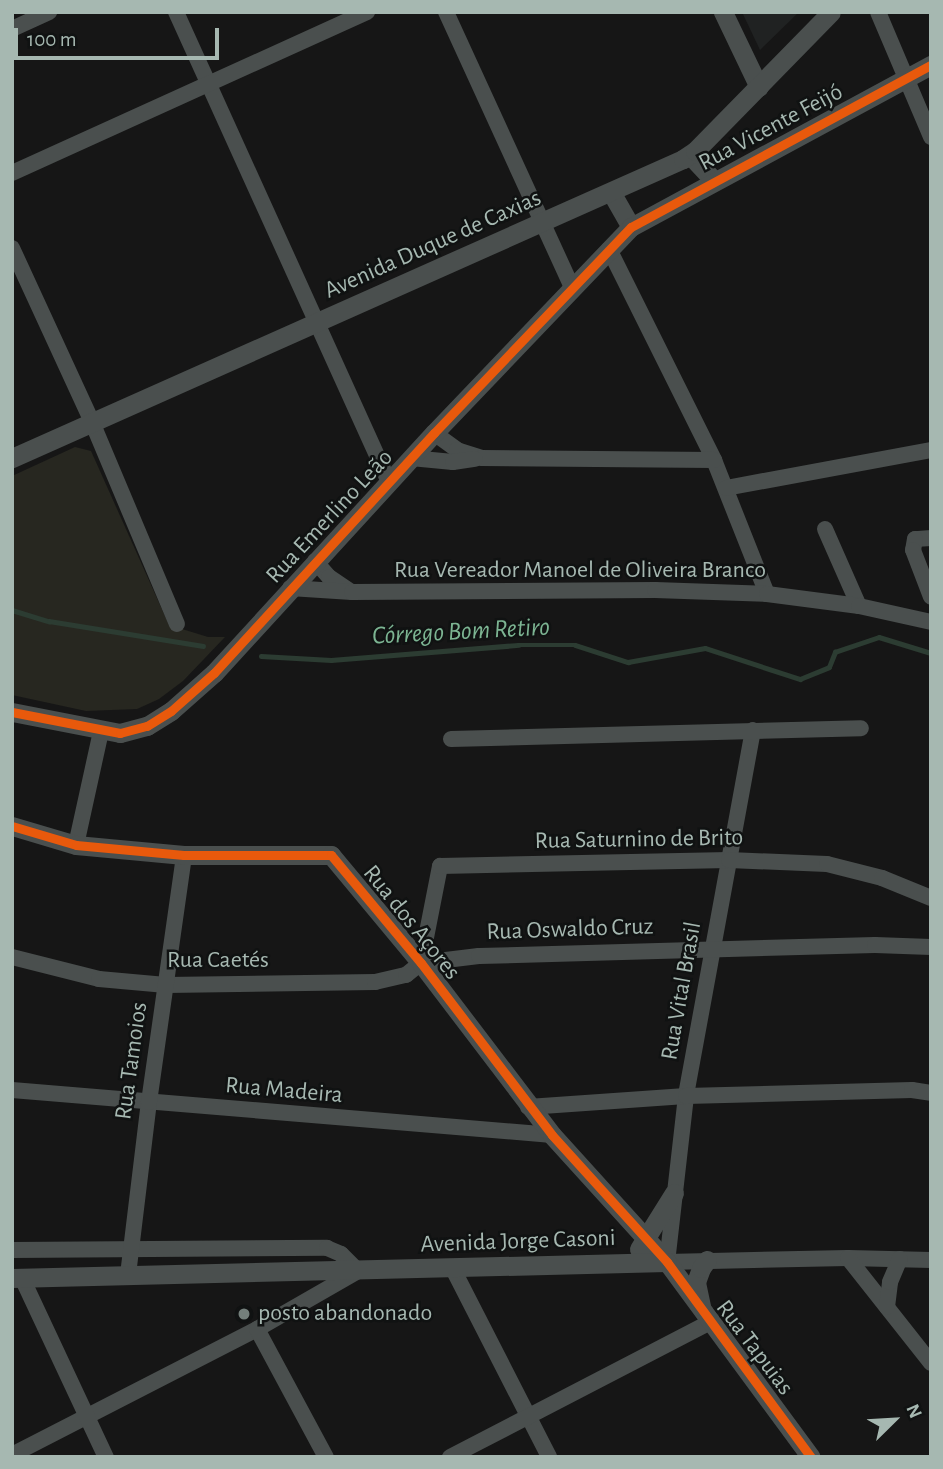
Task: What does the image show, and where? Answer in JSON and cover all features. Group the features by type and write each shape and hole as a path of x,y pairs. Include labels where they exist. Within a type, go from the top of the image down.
{"street":[{"path":"12,29 49,12"},
{"path":"176,12 389,482"},
{"path":"12,173 367,12"},
{"path":"446,12 572,287"},
{"path":"723,12 759,87"},
{"name":"Avenida Duque de Caxias","path":"12,458 690,155 831,12"},
{"path":"878,12 931,137"},
{"name":"Rua Vicente Feijó","path":"631,227 931,65"},
{"path":"690,155 714,181"},
{"path":"611,192 631,227"},
{"name":"Rua Emerlino Leão","path":"12,712 120,733 147,726 187,699 434,433 631,227"},
{"path":"12,248 92,422 177,624"},
{"path":"610,249 714,460 766,594"},
{"path":"434,433 457,450 481,458"},
{"path":"726,488 931,450"},
{"path":"411,458 453,463 481,458 714,460"},
{"path":"825,528 859,606"},
{"path":"923,539 913,550 931,597"},
{"path":"316,561 330,578 352,592"},
{"name":"Rua Vereador Manoel de Oliveira Branco","path":"290,588 352,592 655,590 766,594 859,606 931,622"},
{"path":"451,739 861,728"},
{"name":"Rua Vital Brasil","path":"667,1262 686,1096 753,730"},
{"path":"76,845 101,731"},
{"name":"Rua dos Açores","path":"12,826 76,845 184,855 331,855 422,963 528,1107 667,1262"},
{"name":"Rua Tamoios","path":"128,1275 184,855"},
{"name":"Rua Saturnino de Brito","path":"422,963 440,866 729,860 827,864 882,878 931,898"},
{"name":"Rua Oswaldo Cruz","path":"422,963 479,956 712,949 931,947"},
{"name":"Rua Caetés","path":"12,957 99,979 166,985 374,982 405,975 422,963"},
{"name":"Rua Madeira","path":"12,1090 552,1135"},
{"path":"528,1107 686,1096 912,1090 931,1093"},
{"path":"618,1264 646,1240 674,1193"},
{"path":"450,1457 706,1316 696,1282 701,1268 708,1260 684,1252 669,1237"},
{"path":"12,1250 327,1248 341,1254 358,1271 257,1329 12,1455"},
{"path":"848,1258 931,1363"},
{"path":"887,1307 890,1282 900,1259"},
{"name":"Avenida Jorge Casoni","path":"17,1278 453,1269 708,1260 931,1260"},
{"name":"Rua Tapuias","path":"667,1262 811,1457"},
{"path":"453,1269 549,1457"},
{"path":"17,1278 106,1457"},
{"path":"257,1329 326,1457"}],"shaded area":[{"path":"742,12 799,12 760,50"},
{"path":"75,447 91,451 169,625 208,637 225,637 183,681 159,699 137,709 86,711 12,695 12,476"}],"waterway":[{"name":"Córrego Bom Retiro","path":"12,610 49,621 203,646"},
{"name":"Córrego Bom Retiro","path":"261,656 331,660 518,645 575,645 628,662 705,648 800,679 829,667 835,652 879,637 931,653"}],"cycle path":[{"path":"12,712 120,733 147,726 171,711 214,673 434,433 631,227 931,65"},
{"path":"12,826 76,845 184,855 331,855 421,963 552,1135 667,1262 811,1457"}],"place":[{"name":"posto abandonado","path":"244,1314"}]}
